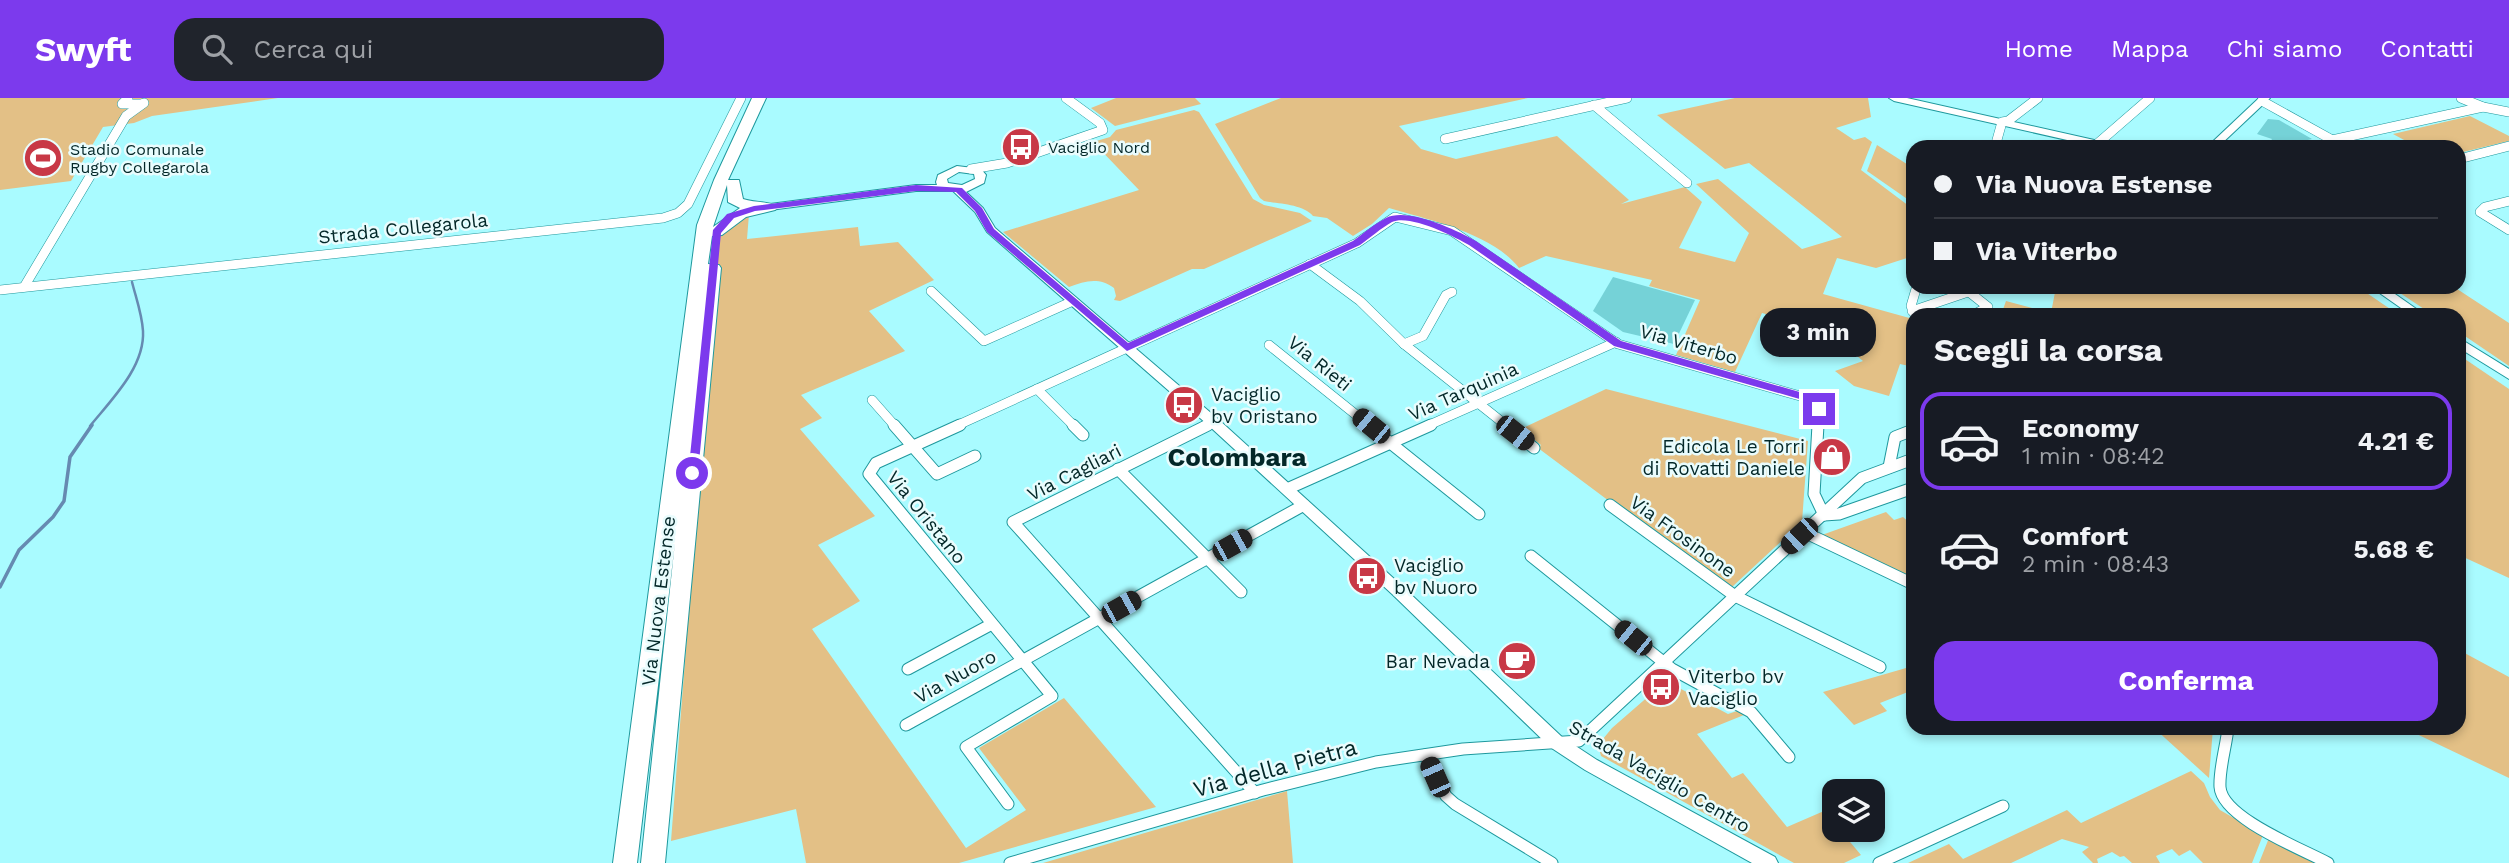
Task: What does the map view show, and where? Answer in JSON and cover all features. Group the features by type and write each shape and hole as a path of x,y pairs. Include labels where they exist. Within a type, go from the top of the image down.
{"highway":[{"name":"Via Nuova Estense","path":"653,863 716,232 761,98"},
{"name":"Via Nuova Estense","path":"625,863 705,225 721,180 761,98"},
{"path":"734,183 736,202 762,208"},
{"path":"716,232 731,216 762,208"},
{"path":"658,821 663,863"}],"street":[{"name":"Strada Collegarola","path":"0,290 663,218 678,213 688,204 741,98"},
{"path":"916,188 957,169 1007,163 1103,130 1100,124 1066,98"},
{"path":"1445,139 1627,98"},
{"path":"1894,98 1919,100 2080,140"},
{"path":"2002,122 2008,121 2038,98"},
{"path":"2102,140 2150,98"},
{"path":"2461,98 2509,112"},
{"path":"2488,108 2489,98"},
{"path":"2220,140 2263,99 2332,140 2488,108"},
{"path":"24,287 126,116 147,100"},
{"path":"126,116 127,102 147,100"},
{"path":"1594,105 1687,183"},
{"path":"1997,140 2002,122"},
{"path":"2466,157 2509,146"},
{"path":"762,208 916,188 953,189 979,181 1007,163"},
{"path":"971,169 979,173 979,210"},
{"path":"943,176 941,182 953,189"},
{"name":"Strada Vaciglio Centro","path":"953,189 979,210 991,230 1287,489 1556,742 1580,749 1769,863"},
{"path":"2509,201 2485,207 2480,212 2487,219 2509,230"},
{"name":"Via Oristano","path":"1023,661 869,474 876,463 1357,243 1395,217 1452,231 1616,342"},
{"path":"1310,264 1360,301 1404,344 1534,448"},
{"path":"931,291 984,341 1073,301"},
{"path":"1404,344 1423,336 1446,295 1452,292"},
{"path":"1925,308 1957,294"},
{"path":"1971,294 1989,307 1987,308"},
{"path":"2388,294 2408,308"},
{"name":"Via Tarquinia","path":"1287,489 1616,342"},
{"name":"Via Viterbo","path":"1616,342 1807,398 1819,409 1814,494 1824,515"},
{"name":"Via Rieti","path":"1269,345 1479,514"},
{"path":"2466,347 2509,375"},
{"path":"1037,389 1083,435"},
{"name":"Via Oristano","path":"872,400 937,474 975,456"},
{"name":"Via Cagliari","path":"1213,422 1013,522 1255,793"},
{"path":"1889,467 1895,437 1906,433"},
{"path":"1580,749 1664,663 1824,515 1829,507 1865,476 1906,461"},
{"path":"1118,469 1241,592"},
{"path":"1824,515 1839,514 1906,490"},
{"name":"Via Nuoro","path":"906,725 1304,505"},
{"name":"Via Frosinone","path":"1610,505 1735,596"},
{"path":"1804,532 1906,581"},
{"path":"1531,556 1664,663 1751,712 1789,757"},
{"path":"1735,596 1880,667"},
{"path":"908,669 992,624"},
{"name":"Via Nuoro","path":"1008,804 966,747 1052,696 1023,661"},
{"path":"2227,735 2220,788 2224,802 2237,815 2328,863"},
{"name":"Via della Pietra","path":"1010,863 1350,768 1425,755 1556,742"},
{"path":"1425,755 1446,796 1455,804 1552,863"},
{"path":"1878,863 2003,806"}],"shaded area":[{"name":"Stadio Comunale Rugby Collegarola","path":"0,98 278,98 152,116 134,123 103,127 71,181 0,190"},
{"path":"1116,98 1195,98 1201,104 1115,126 1091,108"},
{"path":"1281,98 1528,98 1399,126 1421,149 1456,159 1557,136 1629,200 1621,204 1685,187 1702,202 1679,248 1735,262 1749,233 1696,184 1718,179 1802,249 1842,237 1749,163 1725,169 1657,115 1735,98 1868,98 1871,117 1836,128 1854,140 1865,137 1872,142 1861,170 1906,204 1906,258 1876,268 1837,258 1823,294 1906,317 1906,365 1900,364 1889,396 1854,386 1835,371 1863,361 1835,338 1809,346 1816,328 1762,313 1735,372 1676,355 1700,300 1649,286 1652,280 1546,256 1519,268 1508,256 1477,237 1389,208 1372,224 1353,236 1327,218 1260,198 1215,124"},
{"path":"1194,110 1199,112 1253,199 1264,205 1300,213 1312,221 1204,269 1192,269 1120,301 1114,300 1114,288 1103,282 1086,282 1069,287 1003,232 1139,190 1093,142 1110,137 1116,130"},
{"path":"2470,116 2509,136 2509,141 2466,151 2466,140 2404,140 2393,134"},
{"path":"1877,145 1906,164 1906,198 1867,171"},
{"path":"749,214 747,239 858,227 860,246 898,242 934,280 869,311 905,351 801,395 822,418 800,429 875,516 818,545 860,601 812,629 966,848 1026,810 979,748 1064,698 1156,807 959,863 806,863 796,809 671,841 718,235"},
{"path":"2055,294 2368,294 2389,308 2052,308"},
{"path":"2402,294 2465,294 2509,323 2509,366 2466,337 2466,308 2422,308"},
{"path":"2006,301 2032,308 2004,308"},
{"path":"2466,360 2509,389 2509,578 2466,558"},
{"path":"1606,389 1808,441 1802,522 1732,587 1538,448 1541,445 1521,429"},
{"path":"1886,512 1894,520 1903,517 1906,520 1906,575 1905,577 1819,536"},
{"path":"2466,654 2509,677 2509,778 2419,735 2466,735"},
{"path":"1906,668 1906,693 1880,703 1887,711 1854,725 1823,692"},
{"path":"1666,681 1728,714 1740,710 1744,715 1697,734 1732,778 1743,773 1787,827 1822,812 1822,842 1850,842 1861,855 1844,863 1794,863 1601,756 1598,745 1612,728"},
{"path":"2162,735 2212,735 2209,778"},
{"path":"2191,771 2204,783 2220,810 2263,835 2252,863 2203,863 2190,850 2179,856 2172,849 2156,856 2160,863 2132,863 2124,856 2120,857 2112,852 2097,859 2098,863 2093,863 2082,852 2089,847 2062,839 2011,863 1908,863 1949,844 1963,859 2067,810 2081,823"},
{"path":"1287,791 1293,863 1043,863"},
{"path":"2269,838 2316,863 2259,863"}],"building":[{"path":"2268,119 2279,120 2312,139 2271,140 2257,134"},
{"path":"1613,277 1695,300 1674,344 1623,332 1593,311"}],"waterway":[{"path":"90,426 117,394 139,357 143,331 132,282"},
{"path":"0,587 19,550 53,517 64,501 70,457 92,425"}],"place":[{"name":"Vaciglio Nord","path":"1021,147"},
{"name":"Stadio Comunale Rugby Collegarola","path":"43,158"},
{"name":"Vaciglio bv Oristano","path":"1184,405"},
{"name":"Edicola Le Torri di Rovatti Daniele","path":"1832,457"},
{"name":"Vaciglio bv Nuoro","path":"1367,576"},
{"name":"Bar Nevada","path":"1517,661"},
{"name":"Viterbo bv Vaciglio","path":"1661,687"}],"district":[{"name":"Colombara","path":"1237,457"}],"route":[{"path":"692,473 716,232 731,216 754,208 916,188 958,190 971,200 991,230 1127,348 1357,243 1390,219 1405,217 1452,231 1473,243 1618,344 1807,398 1819,409"}]}
